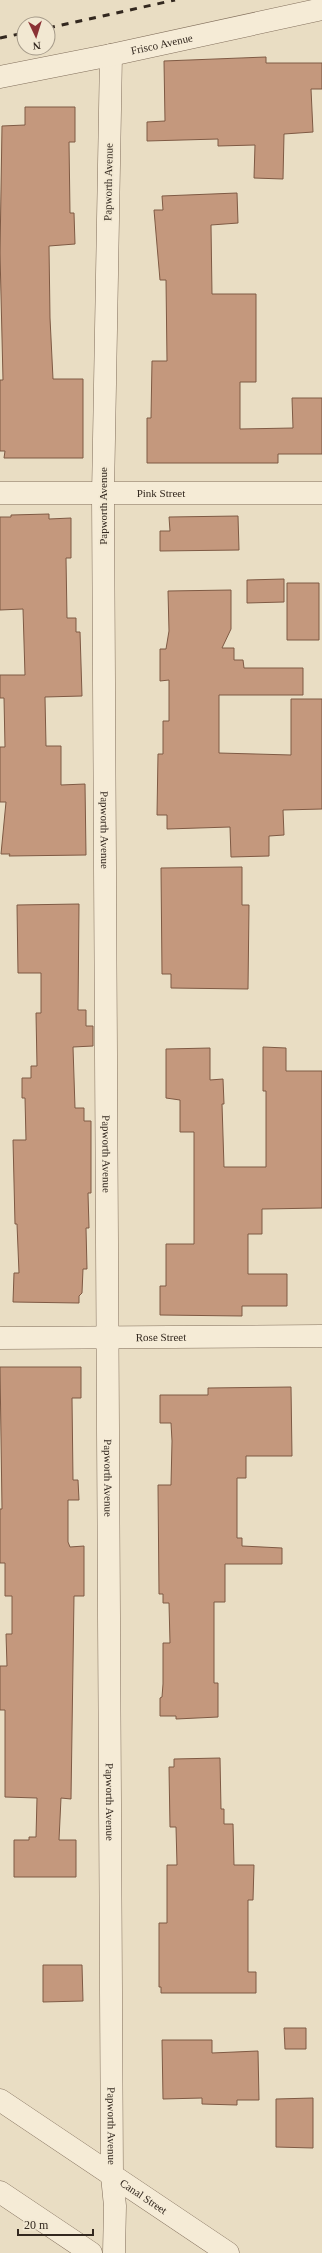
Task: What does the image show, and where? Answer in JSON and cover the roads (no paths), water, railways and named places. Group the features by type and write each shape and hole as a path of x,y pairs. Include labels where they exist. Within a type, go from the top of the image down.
{"street":[{"name":"Frisco Avenue","path":"0,77 110,56 322,9"},
{"name":"Papworth Avenue","path":"110,56 103,494 109,1338 112,2176 115,2206 114,2253"},
{"name":"Pink Street","path":"0,493 322,494"},
{"name":"Rose Street","path":"0,1338 322,1336"},
{"name":"Canal Street","path":"0,2100 228,2253"},
{"path":"0,2192 91,2253"}],"railway":[{"path":"56,26 175,0"},
{"path":"0,38 16,35"}]}
